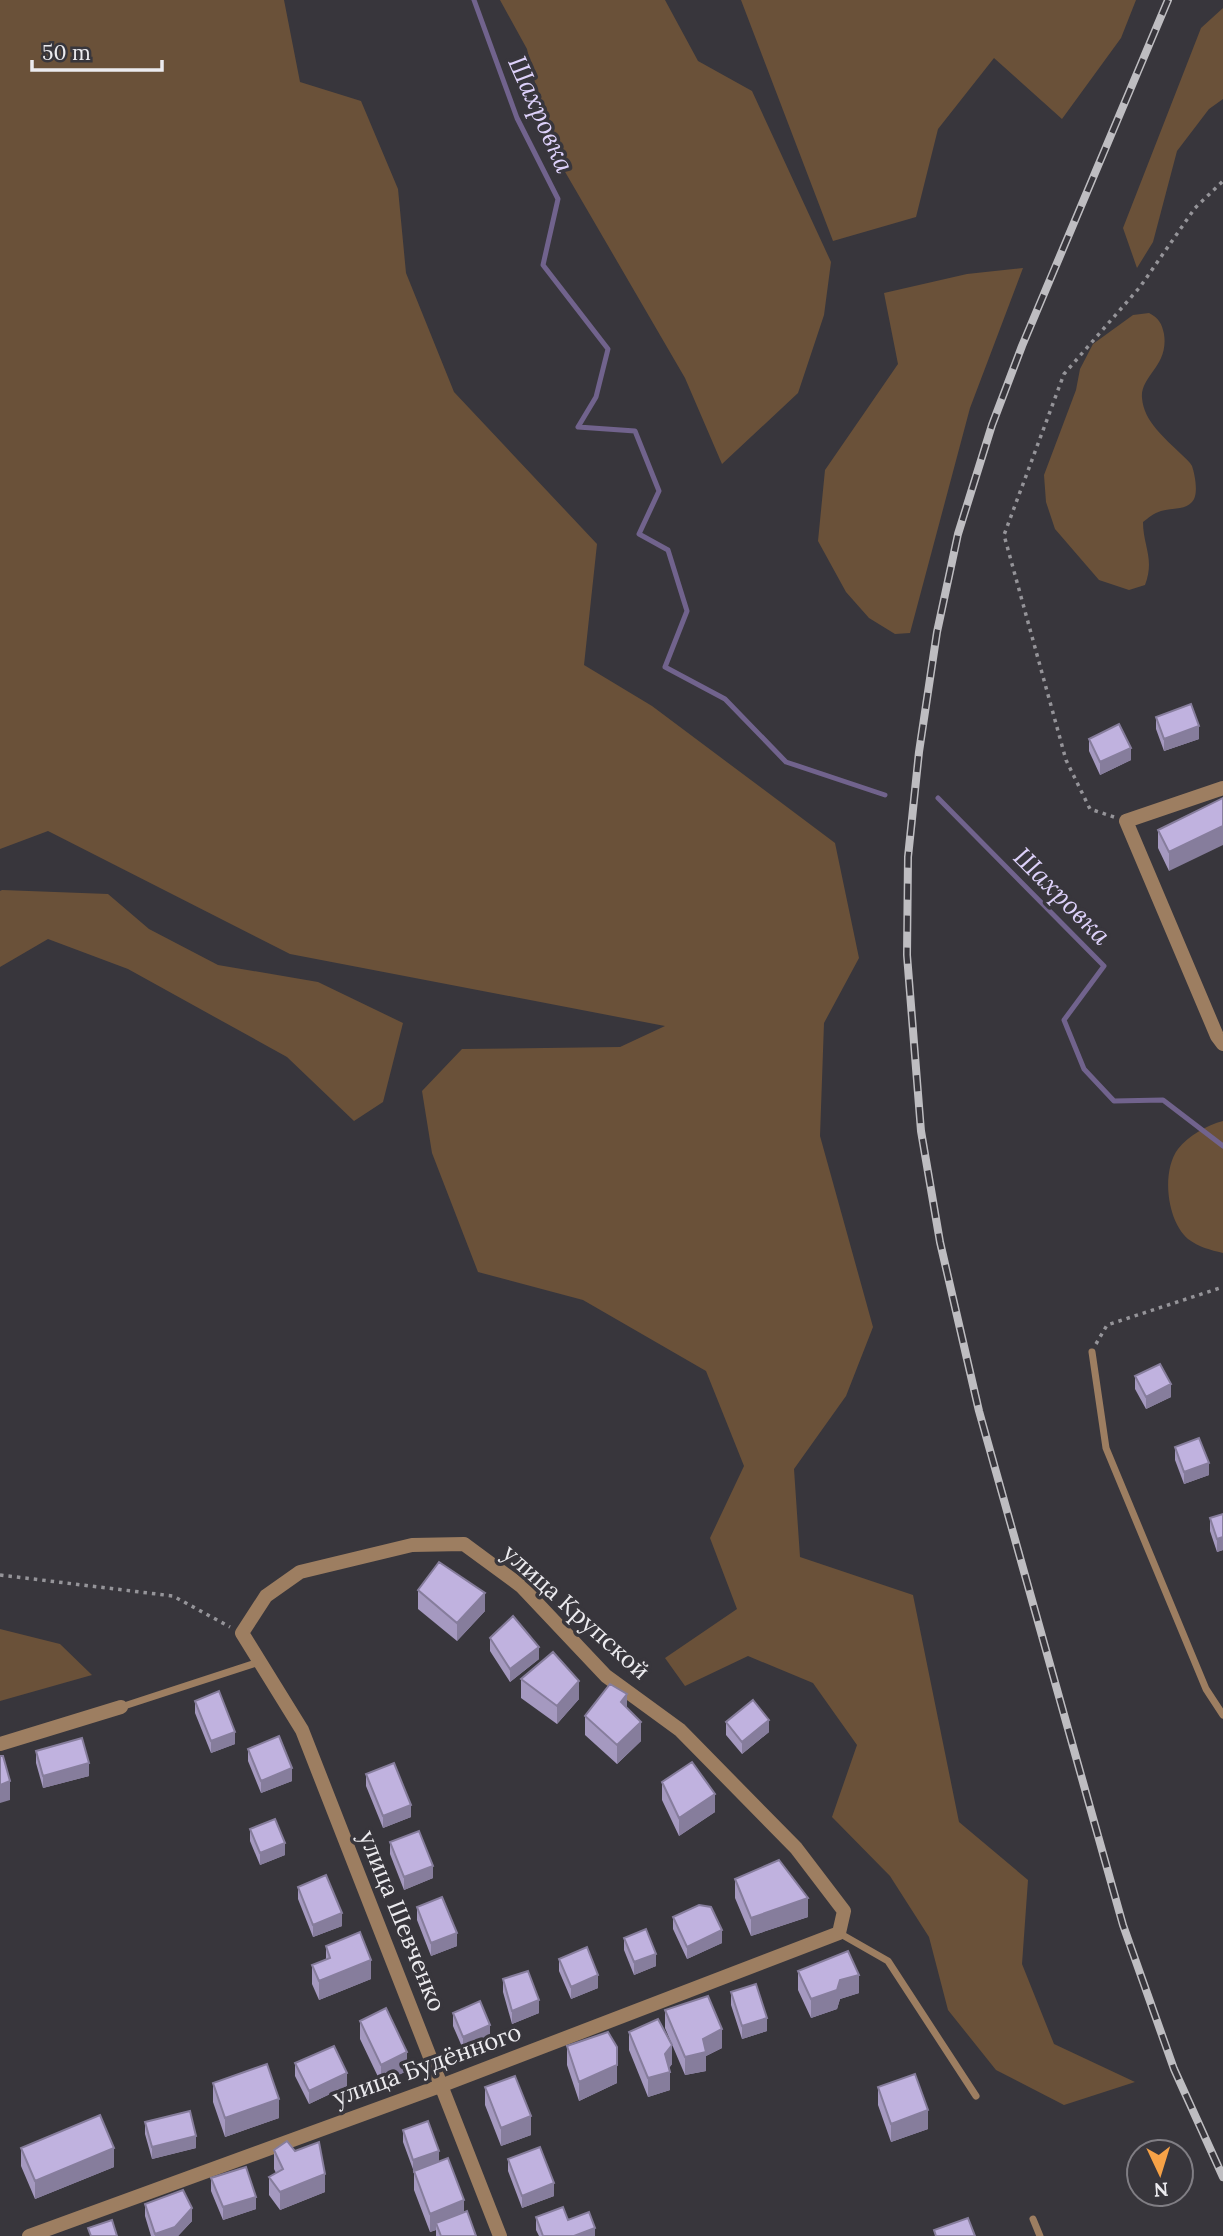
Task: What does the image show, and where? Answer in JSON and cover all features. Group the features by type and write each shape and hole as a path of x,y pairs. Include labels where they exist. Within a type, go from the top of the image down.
{"street":[{"path":"1223,788 1126,821 1217,1037 1223,1044"},
{"name":"улица Крупской","path":"242,1633 266,1596 300,1572 412,1545 464,1544 521,1586 606,1676 680,1730 796,1848 844,1911 839,1933"},
{"name":"улица Шевченко","path":"242,1633 302,1730 500,2236"},
{"path":"0,1744 121,1707"},
{"name":"улица Будённого","path":"29,2236 443,2085 839,1933"}],"lane":[{"path":"1092,1352 1106,1448 1206,1689 1223,1715"},
{"path":"121,1707 260,1662"},
{"path":"839,1933 888,1961 976,2096"},
{"path":"1033,2219 1040,2236"}],"path":[{"path":"1126,821 1090,809 1066,760 1004,535 1064,374 1140,287 1195,208 1223,181"},
{"path":"1092,1352 1107,1325 1223,1287"},
{"path":"0,1575 173,1596 242,1633"}],"shaded area":[{"path":"0,0 284,0 300,82 361,101 398,189 406,273 454,392 597,544 584,665 652,706 835,843 859,958 824,1023 820,1136 873,1327 846,1396 794,1469 800,1557 913,1595 959,1822 1028,1880 1022,1964 1054,2044 1135,2082 1064,2105 996,2070 948,2010 929,1937 890,1876 832,1817 857,1745 813,1683 748,1656 685,1686 665,1658 737,1609 710,1538 744,1466 706,1371 583,1300 478,1272 432,1153 422,1091 462,1049 620,1047 665,1026 290,954 48,831 0,849"},
{"path":"500,0 665,0 698,61 752,91 831,262 824,315 798,393 722,464 685,378 550,146 527,49"},
{"path":"741,0 1136,0 1121,38 1062,119 994,58 938,129 916,217 833,241"},
{"path":"1223,8 1223,99 1209,109 1177,151 1153,242 1137,268 1123,228 1201,28"},
{"path":"1023,268 970,408 910,633 895,634 869,618 846,592 818,541 825,470 898,364 884,293 967,274"},
{"path":"1149,313 1161,324 1164,345 1159,363 1145,383 1142,398 1144,407 1156,429 1191,464 1196,490 1189,505 1158,512 1143,522 1149,560 1148,576 1145,585 1129,590 1099,580 1055,529 1046,502 1044,475 1076,390 1080,369 1093,344 1133,315"},
{"path":"2,890 108,894 149,929 218,965 318,982 403,1023 383,1102 354,1121 287,1057 128,969 48,939 0,967"},
{"path":"1223,1121 1223,1253 1196,1244 1181,1231 1171,1209 1168,1183 1169,1170 1182,1144 1198,1132"},
{"path":"0,1629 60,1644 92,1675 0,1701"}],"building":[{"path":"1191,704 1199,726 1164,739 1156,717"},
{"path":"1119,724 1131,748 1100,762 1089,739"},
{"path":"1223,798 1223,826 1169,852 1158,830"},
{"path":"1160,1364 1171,1384 1146,1397 1135,1376"},
{"path":"1199,1438 1209,1463 1184,1472 1175,1447"},
{"path":"1223,1514 1223,1537 1217,1539 1210,1518"},
{"path":"439,1562 485,1593 457,1623 418,1590"},
{"path":"513,1616 539,1647 510,1669 490,1638"},
{"path":"553,1652 579,1681 557,1706 521,1679"},
{"path":"610,1684 627,1694 621,1702 641,1722 617,1745 585,1716"},
{"path":"219,1691 235,1732 211,1741 195,1701"},
{"path":"753,1700 769,1720 742,1742 726,1722"},
{"path":"279,1736 292,1768 261,1781 248,1749"},
{"path":"82,1738 89,1763 43,1776 36,1751"},
{"path":"0,1756 3,1756 10,1781 0,1785"},
{"path":"692,1762 715,1794 679,1818 662,1782"},
{"path":"394,1763 411,1805 383,1816 366,1774"},
{"path":"275,1819 285,1843 260,1853 250,1829"},
{"path":"419,1831 433,1866 404,1877 390,1842"},
{"path":"779,1860 808,1898 751,1918 735,1879"},
{"path":"326,1875 342,1913 313,1925 298,1887"},
{"path":"442,1897 457,1933 431,1943 417,1907"},
{"path":"699,1905 711,1907 722,1930 687,1947 673,1917"},
{"path":"646,1929 656,1954 634,1962 624,1938"},
{"path":"360,1932 371,1960 319,1981 312,1965 330,1958 326,1946"},
{"path":"587,1947 598,1975 571,1987 559,1959"},
{"path":"848,1951 859,1975 840,1980 837,1990 811,1999 798,1971"},
{"path":"528,1971 539,2000 512,2011 503,1979"},
{"path":"756,1984 767,2018 742,2026 731,1992"},
{"path":"708,1996 722,2029 703,2039 706,2052 685,2057 665,2010"},
{"path":"480,2001 490,2025 463,2037 453,2013"},
{"path":"386,2008 407,2052 381,2065 360,2021"},
{"path":"658,2019 672,2045 665,2054 670,2072 648,2078 629,2032"},
{"path":"608,2032 617,2047 617,2065 579,2082 567,2046"},
{"path":"334,2046 347,2073 309,2091 295,2063"},
{"path":"267,2064 279,2099 225,2118 213,2083"},
{"path":"915,2074 928,2110 891,2124 878,2087"},
{"path":"515,2076 531,2116 501,2128 485,2087"},
{"path":"190,2111 196,2136 152,2147 145,2122"},
{"path":"100,2115 114,2148 35,2181 21,2148"},
{"path":"428,2121 439,2151 413,2160 403,2130"},
{"path":"287,2141 295,2151 319,2142 325,2174 280,2192 269,2177 283,2169 274,2150"},
{"path":"540,2147 554,2183 522,2196 508,2159"},
{"path":"448,2158 464,2200 430,2214 414,2171"},
{"path":"246,2167 256,2197 223,2207 211,2178"},
{"path":"183,2190 192,2208 175,2227 155,2234 145,2204"},
{"path":"563,2207 568,2220 589,2212 595,2228 574,2236 543,2236 536,2217"},
{"path":"467,2211 476,2236 441,2236 436,2223"},
{"path":"968,2218 975,2236 936,2236 934,2230"},
{"path":"112,2220 117,2236 91,2236 88,2228"}],"waterway":[{"name":"Шахровка","path":"474,0 517,118 558,199 543,265 608,349 596,397 578,427 635,431 659,491 639,534 668,550 687,611 665,667 725,699 786,762 885,795"},
{"name":"Шахровка","path":"938,798 1104,966 1064,1020 1084,1069 1114,1101 1163,1100 1223,1146"}],"railway":[{"path":"1168,0 1022,346 992,425 958,534 937,632 919,752 908,857 907,955 921,1131 940,1242 979,1411 1123,1925 1174,2069 1223,2177"}]}
